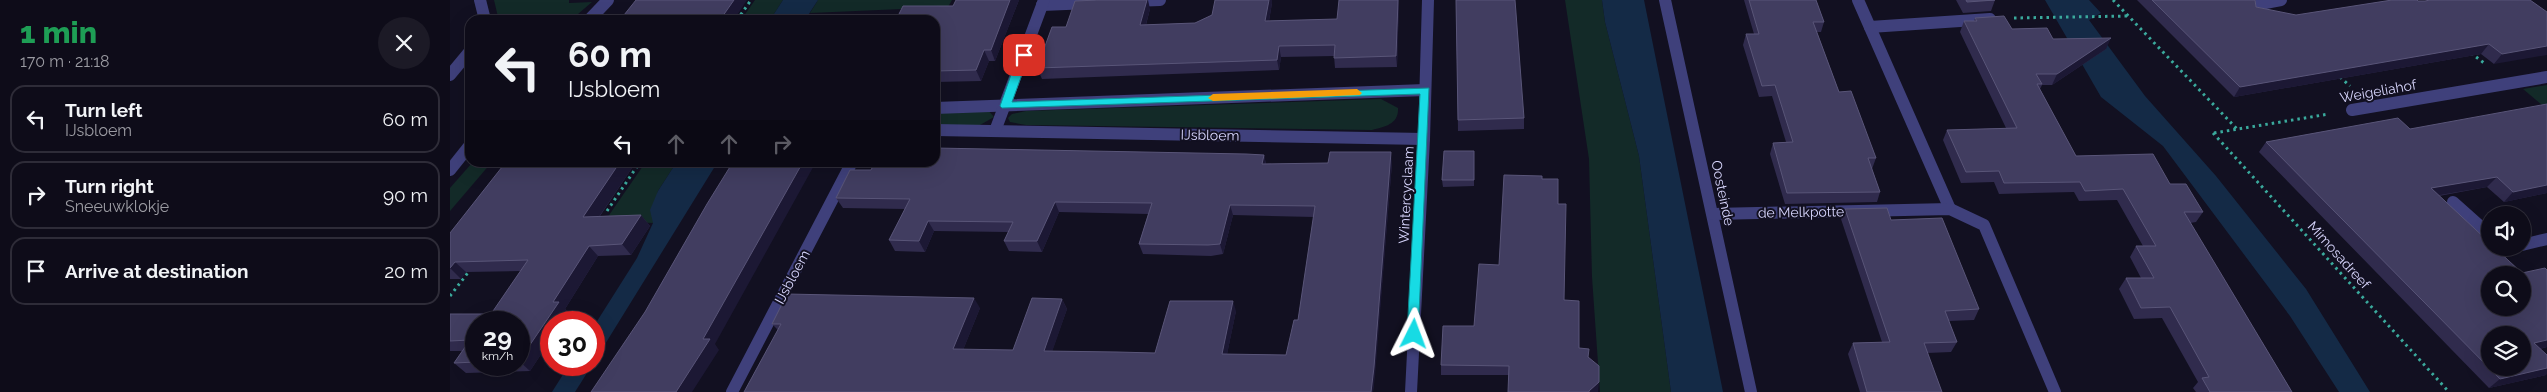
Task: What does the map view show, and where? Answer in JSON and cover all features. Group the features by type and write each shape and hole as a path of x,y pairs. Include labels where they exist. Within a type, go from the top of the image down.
{"street":[{"path":"480,0 484,15"},
{"path":"594,15 608,0"},
{"path":"1120,2 1160,0"},
{"name":"Wintercyclaam","path":"1411,392 1424,139 1428,0"},
{"name":"Oosteinde","path":"1665,0 1751,392"},
{"path":"1858,0 1950,209"},
{"path":"2260,4 2281,0"},
{"path":"995,131 1043,3 1101,3"},
{"path":"1870,27 1997,19"},
{"path":"450,75 465,57"},
{"name":"Weigeliahof","path":"2352,110 2547,77"},
{"path":"940,108 1426,90"},
{"name":"IJsbloem","path":"940,130 1424,139"},
{"path":"450,170 465,151"},
{"name":"IJsbloem","path":"732,392 849,167"},
{"path":"2453,202 2481,227"},
{"name":"de Melkpotte","path":"1713,214 1950,209 1984,225 2055,392"},
{"path":"2531,243 2547,240"}],"path":[{"path":"731,14 741,14 750,0"},
{"path":"2114,0 2237,129"},
{"path":"1997,19 2128,16"},
{"path":"2463,46 2509,83"},
{"name":"Weigeliahof","path":"2213,133 2352,110"},
{"name":"Mimosadreef","path":"2213,133 2449,392"},
{"path":"607,211 637,167"},
{"path":"450,296 472,268"}],"green space":[{"path":"494,0 569,0 569,3 592,2 578,14 498,15"},
{"path":"755,0 783,0 773,15 744,15"},
{"path":"818,0 952,0 948,7 810,13"},
{"path":"1565,0 1602,0 1605,22 1639,156 1671,392 1600,392 1592,277 1589,159"},
{"path":"2547,85 2547,104 2542,105 2523,89"},
{"path":"1381,99 1398,108 1398,113 1390,124 1372,130 1026,125 1010,122 1008,118 1012,114 1026,111"},
{"path":"988,110 994,117 980,125 940,125 940,112"},
{"path":"468,167 488,167 450,211 450,188"},
{"path":"642,167 673,167 658,191 653,223 605,221"}],"water":[{"path":"783,0 818,0 808,15 773,15"},
{"path":"1602,0 1644,0 1723,392 1671,392 1639,156 1605,22"},
{"path":"2045,0 2089,0 2101,13 2089,20 2145,96 2216,176 2306,289 2370,392 2339,392 2290,316 2163,146 2101,97"},
{"path":"673,167 715,167 605,344 605,311 603,311 637,258 653,223 650,210 658,191"},
{"path":"562,376 585,376 575,392 552,392"}],"building":[{"path":"636,0 734,0 724,15 624,15"},
{"path":"956,0 1010,0 991,50 984,50 976,70 940,71 940,15 898,15 903,6 953,6"},
{"path":"1147,0 1140,25 1195,23 1212,15 1215,0 1269,0 1265,21 1337,19 1339,0 1398,0 1396,56 1334,58 1335,45 1279,46 1277,60 1037,68 1052,27 1066,27 1075,1"},
{"path":"1456,0 1515,0 1524,118 1458,120"},
{"path":"1749,0 1816,0 1824,22 1813,22 1839,92 1851,91 1876,158 1868,158 1880,192 1787,193 1773,143 1793,142 1775,85 1762,86 1746,34 1759,34"},
{"path":"1966,0 1995,0 1967,2"},
{"path":"2152,0 2255,0 2256,7 2296,15 2392,0 2530,0 2547,12 2547,46 2502,54 2489,44 2240,87"},
{"path":"2004,16 2012,29 2047,28 2053,39 2111,38 2057,74 2036,74 2042,84 2037,84 2076,156 2153,154 2170,184 2186,184 2203,212 2184,212 2292,392 2210,392 2202,378 2209,377 2170,307 2141,308 2126,278 2154,278 2136,246 2156,246 2123,189 2085,191 2080,182 2004,183 1999,171 1966,172 1947,130 2017,128 1964,21 1977,21 1975,18"},
{"path":"2547,104 2547,185 2513,192 2497,177 2431,188 2481,235 2481,256 2504,256 2514,266 2481,266 2481,316 2531,316 2531,271 2545,268 2547,270 2547,340 2534,343 2547,355 2547,368 2531,372 2531,326 2481,326 2481,360 2266,142 2398,118 2410,129"},
{"path":"940,148 1264,155 1262,164 1328,163 1330,152 1391,152 1371,392 744,392 781,324 772,324 787,294 974,298 953,349 1013,350 1032,298 1062,299 1044,351 1155,353 1170,301 1233,301 1222,354 1286,355 1294,320 1298,320 1315,206 1230,205 1220,244 1208,245 1139,244 1152,203 1055,202 1037,241 1004,241 1013,222 928,221 919,241 889,240 910,199 836,198 850,170 871,170 872,167 940,167"},
{"path":"1444,151 1474,151 1474,180 1442,180"},
{"path":"502,167 617,167 583,217 641,215 622,244 589,246 553,302 559,302 553,311 540,311 540,330 530,345 530,311 493,311 528,260 455,262 450,268 450,233"},
{"path":"730,167 800,167 703,339 710,339 676,392 591,392 602,376 605,376 605,371 645,312"},
{"path":"1504,175 1542,176 1542,179 1558,179 1558,204 1566,204 1564,300 1579,301 1579,348 1589,349 1588,357 1599,366 1599,382 1589,392 1508,392 1509,366 1441,365 1443,326 1474,326 1479,264 1499,265"},
{"path":"1887,208 1891,220 1942,218 1979,309 1945,311 1957,342 1924,343 1942,392 1867,392 1853,343 1890,342 1845,209"},
{"path":"450,314 465,314 465,340 450,341"},
{"path":"465,347 465,362 454,363"},
{"path":"2497,376 2513,376 2500,379"}],"slow traffic":[{"path":"1213,98 1357,93"}],"route":[{"path":"1024,55 1005,106 1426,90 1414,334"}]}
